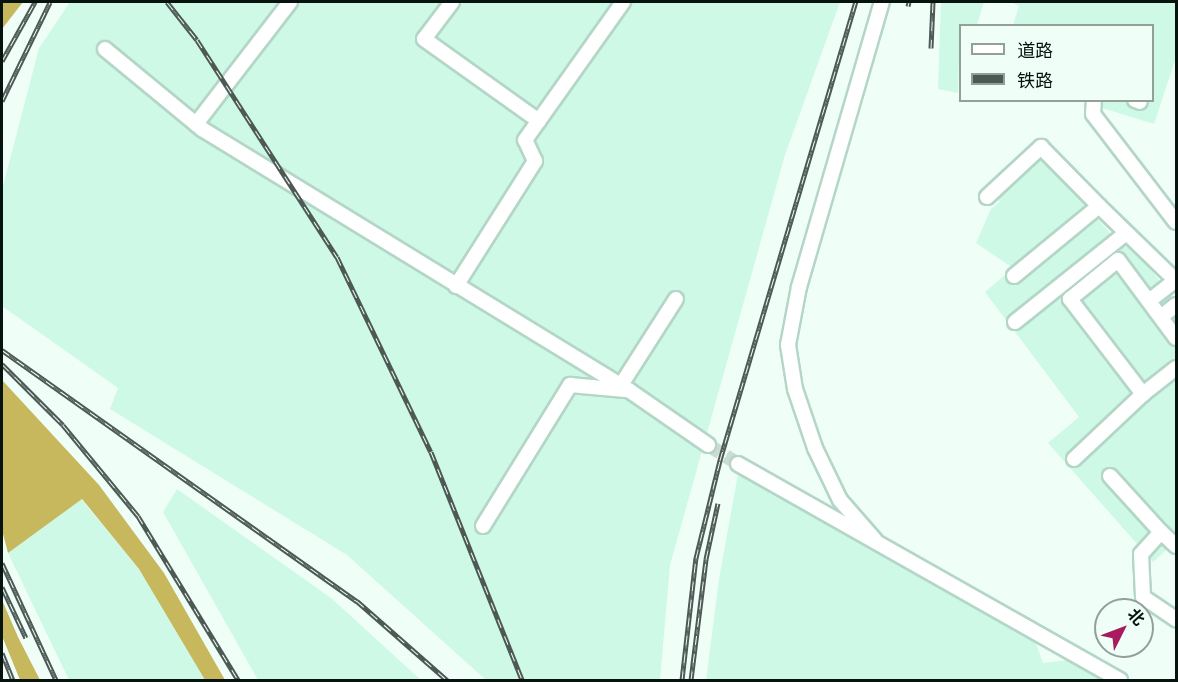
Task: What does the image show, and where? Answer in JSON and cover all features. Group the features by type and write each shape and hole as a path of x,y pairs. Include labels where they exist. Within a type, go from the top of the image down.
{"street":[{"path":"196,124 290,2"},
{"path":"452,2 424,39 538,121"},
{"path":"456,286 535,162 525,140 623,2"},
{"path":"875,540 840,500 815,448 795,390 788,345 799,287 882,2"},
{"path":"105,49 196,124 456,286 626,388 708,445"},
{"path":"1094,102 1093,114 1176,222"},
{"path":"987,197 1041,147 1176,281 1149,301"},
{"path":"1014,276 1099,206"},
{"path":"1015,322 1126,233"},
{"path":"1143,394 1070,299 1118,260 1176,338"},
{"path":"626,388 676,299"},
{"path":"1161,317 1176,305"},
{"path":"1074,459 1143,394 1176,368"},
{"path":"483,526 570,385 626,388"},
{"path":"738,464 1120,681"},
{"path":"1110,476 1176,546"},
{"path":"1161,532 1141,554 1143,597 1176,619"}],"shaded area":[{"path":"2,2 23,2 2,29"},
{"path":"70,2 840,2 785,155 670,565 660,680 486,680 347,555 110,409 118,388 2,306 2,190 39,48"},
{"path":"941,2 984,2 977,24 959,24 958,93 938,89"},
{"path":"1010,2 1176,2 1176,57 1154,124 1083,102 1154,102 1154,24 1013,24 1019,6"},
{"path":"1045,157 1121,246 1134,248 1176,302 1176,541 1153,562 1048,443 1079,417 985,292 1013,268 976,243 991,209 1000,202 996,196"},
{"path":"2,380 99,485 164,573 225,680 205,680 139,569 82,499 8,553 2,530"},
{"path":"738,474 1035,641 1043,663 1069,660 1102,680 706,680 719,579"},
{"path":"177,489 331,598 421,680 258,680 163,512"},
{"path":"81,499 139,569 205,680 69,680 8,553"},
{"path":"2,600 40,680 20,680 2,636"}],"tunnel":[{"path":"708,445 738,464"}],"railway":[{"path":"2,61 35,2"},
{"path":"2,101 50,2"},
{"path":"167,2 197,40 337,257 431,452 522,680"},
{"path":"682,680 696,558 720,460 856,2"},
{"path":"908,6 909,2"},
{"path":"931,48 933,2"},
{"path":"2,350 357,601 447,680"},
{"path":"2,364 63,425 138,516 238,680"},
{"path":"691,680 706,559 718,503"},
{"path":"2,563 56,680"},
{"path":"2,587 26,638"},
{"path":"2,653 13,680"}]}
